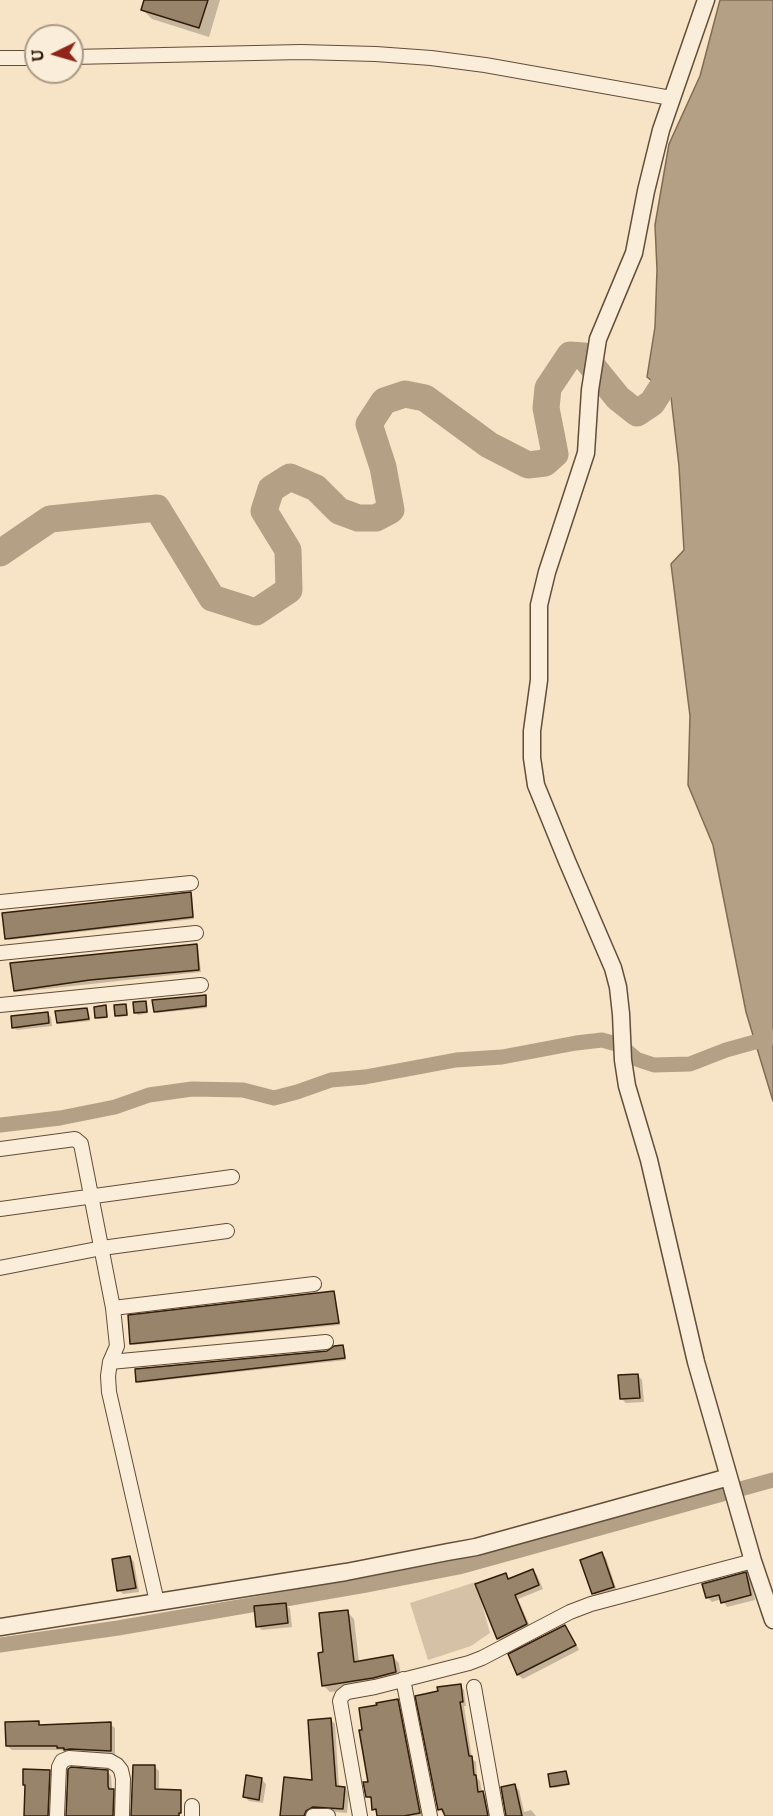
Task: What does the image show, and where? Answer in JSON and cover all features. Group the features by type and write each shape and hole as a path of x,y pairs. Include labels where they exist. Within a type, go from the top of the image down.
{"street":[{"path":"706,0 671,98 654,158 634,253 598,339 590,390 586,453 547,572 539,605 539,680 532,731 532,758 536,785 614,968 621,1014 623,1060 627,1086 649,1160 696,1362 753,1561 773,1620"},
{"path":"84,57 301,52 376,54 485,64 671,98"},
{"path":"0,58 24,58"},
{"path":"0,902 191,883"},
{"path":"0,953 196,933"},
{"path":"0,1005 201,985"},
{"path":"0,1149 75,1139 81,1144 114,1308 117,1346 110,1362 109,1392 157,1602"},
{"path":"0,1209 232,1177"},
{"path":"0,1268 102,1248 227,1231"},
{"path":"114,1308 314,1284"},
{"path":"110,1362 326,1342"},
{"path":"0,1627 346,1572 476,1547 732,1487"},
{"path":"360,1816 340,1701 347,1692 375,1687 482,1658 570,1612 753,1561"},
{"path":"403,1679 430,1816"},
{"path":"474,1687 497,1816"},
{"path":"57,1816 59,1767 62,1761 69,1758 110,1761 117,1765 123,1779 122,1816"},
{"path":"313,1816 328,1816"}],"shaded area":[{"path":"720,0 773,0 773,1101 746,1012 713,845 688,785 690,716 671,564 684,550 679,466 671,397 647,377 655,327 657,270 655,225 669,144 700,76"},
{"path":"476,1582 490,1633 471,1646 428,1660 410,1603"}],"building":[{"path":"144,0 208,0 199,28 141,10"},
{"path":"191,892 193,917 5,939 2,913"},
{"path":"197,944 199,970 90,980 14,991 10,963"},
{"path":"206,995 206,1006 154,1012 152,1000"},
{"path":"146,1001 147,1012 134,1013 133,1002"},
{"path":"126,1004 127,1015 115,1016 114,1005"},
{"path":"106,1005 107,1017 95,1018 94,1007"},
{"path":"87,1008 89,1019 57,1023 55,1011"},
{"path":"48,1012 49,1023 12,1028 11,1016"},
{"path":"334,1291 339,1323 130,1344 128,1315"},
{"path":"343,1345 345,1358 136,1382 135,1369 327,1351 334,1346"},
{"path":"638,1374 640,1398 620,1399 618,1375"},
{"path":"602,1552 614,1587 592,1594 580,1560"},
{"path":"130,1556 136,1588 117,1591 112,1559"},
{"path":"533,1569 539,1585 515,1595 527,1624 497,1639 475,1584 506,1573 508,1579"},
{"path":"746,1572 751,1595 721,1603 719,1595 706,1598 702,1584"},
{"path":"286,1603 288,1623 256,1627 254,1606"},
{"path":"348,1610 354,1662 393,1655 396,1672 322,1686 318,1653 323,1652 319,1613"},
{"path":"565,1625 576,1645 517,1675 508,1654"},
{"path":"461,1684 463,1702 460,1702 469,1756 472,1756 478,1792 483,1791 488,1816 445,1816 442,1809 438,1810 415,1696 438,1691 437,1687"},
{"path":"398,1699 420,1813 404,1816 377,1816 376,1809 372,1810 371,1797 366,1797 363,1782 368,1782 359,1730 362,1730 359,1708"},
{"path":"331,1718 336,1786 345,1787 343,1809 313,1807 306,1811 304,1816 280,1816 284,1777 312,1780 308,1720"},
{"path":"39,1721 39,1725 111,1722 111,1751 64,1750 57,1746 6,1746 5,1722"},
{"path":"133,1765 155,1765 155,1789 181,1790 179,1816 131,1816"},
{"path":"71,1767 108,1770 108,1786 109,1789 114,1789 113,1816 66,1816 68,1769"},
{"path":"23,1769 50,1770 48,1816 24,1816"},
{"path":"566,1771 569,1784 550,1787 548,1774"},
{"path":"246,1775 262,1778 259,1800 243,1797"},
{"path":"515,1784 522,1816 506,1816 501,1787"}],"waterway":[{"path":"0,553 50,519 157,508 212,598 256,612 289,590 288,550 264,511 271,489 290,477 316,488 339,511 358,518 376,518 391,510 383,467 369,424 384,401 405,394 425,398 489,445 528,465 545,463 555,454 546,408 548,388 570,355 584,356 618,398 637,413 652,403 668,378 693,375"},
{"path":"0,1125 60,1118 115,1107 149,1095 192,1089 243,1090 274,1098 331,1080 365,1077 456,1060 502,1057 602,1040 620,1045 636,1059 654,1065 690,1064 726,1050 773,1037"},
{"path":"0,1645 118,1628 459,1567 773,1480"}]}
